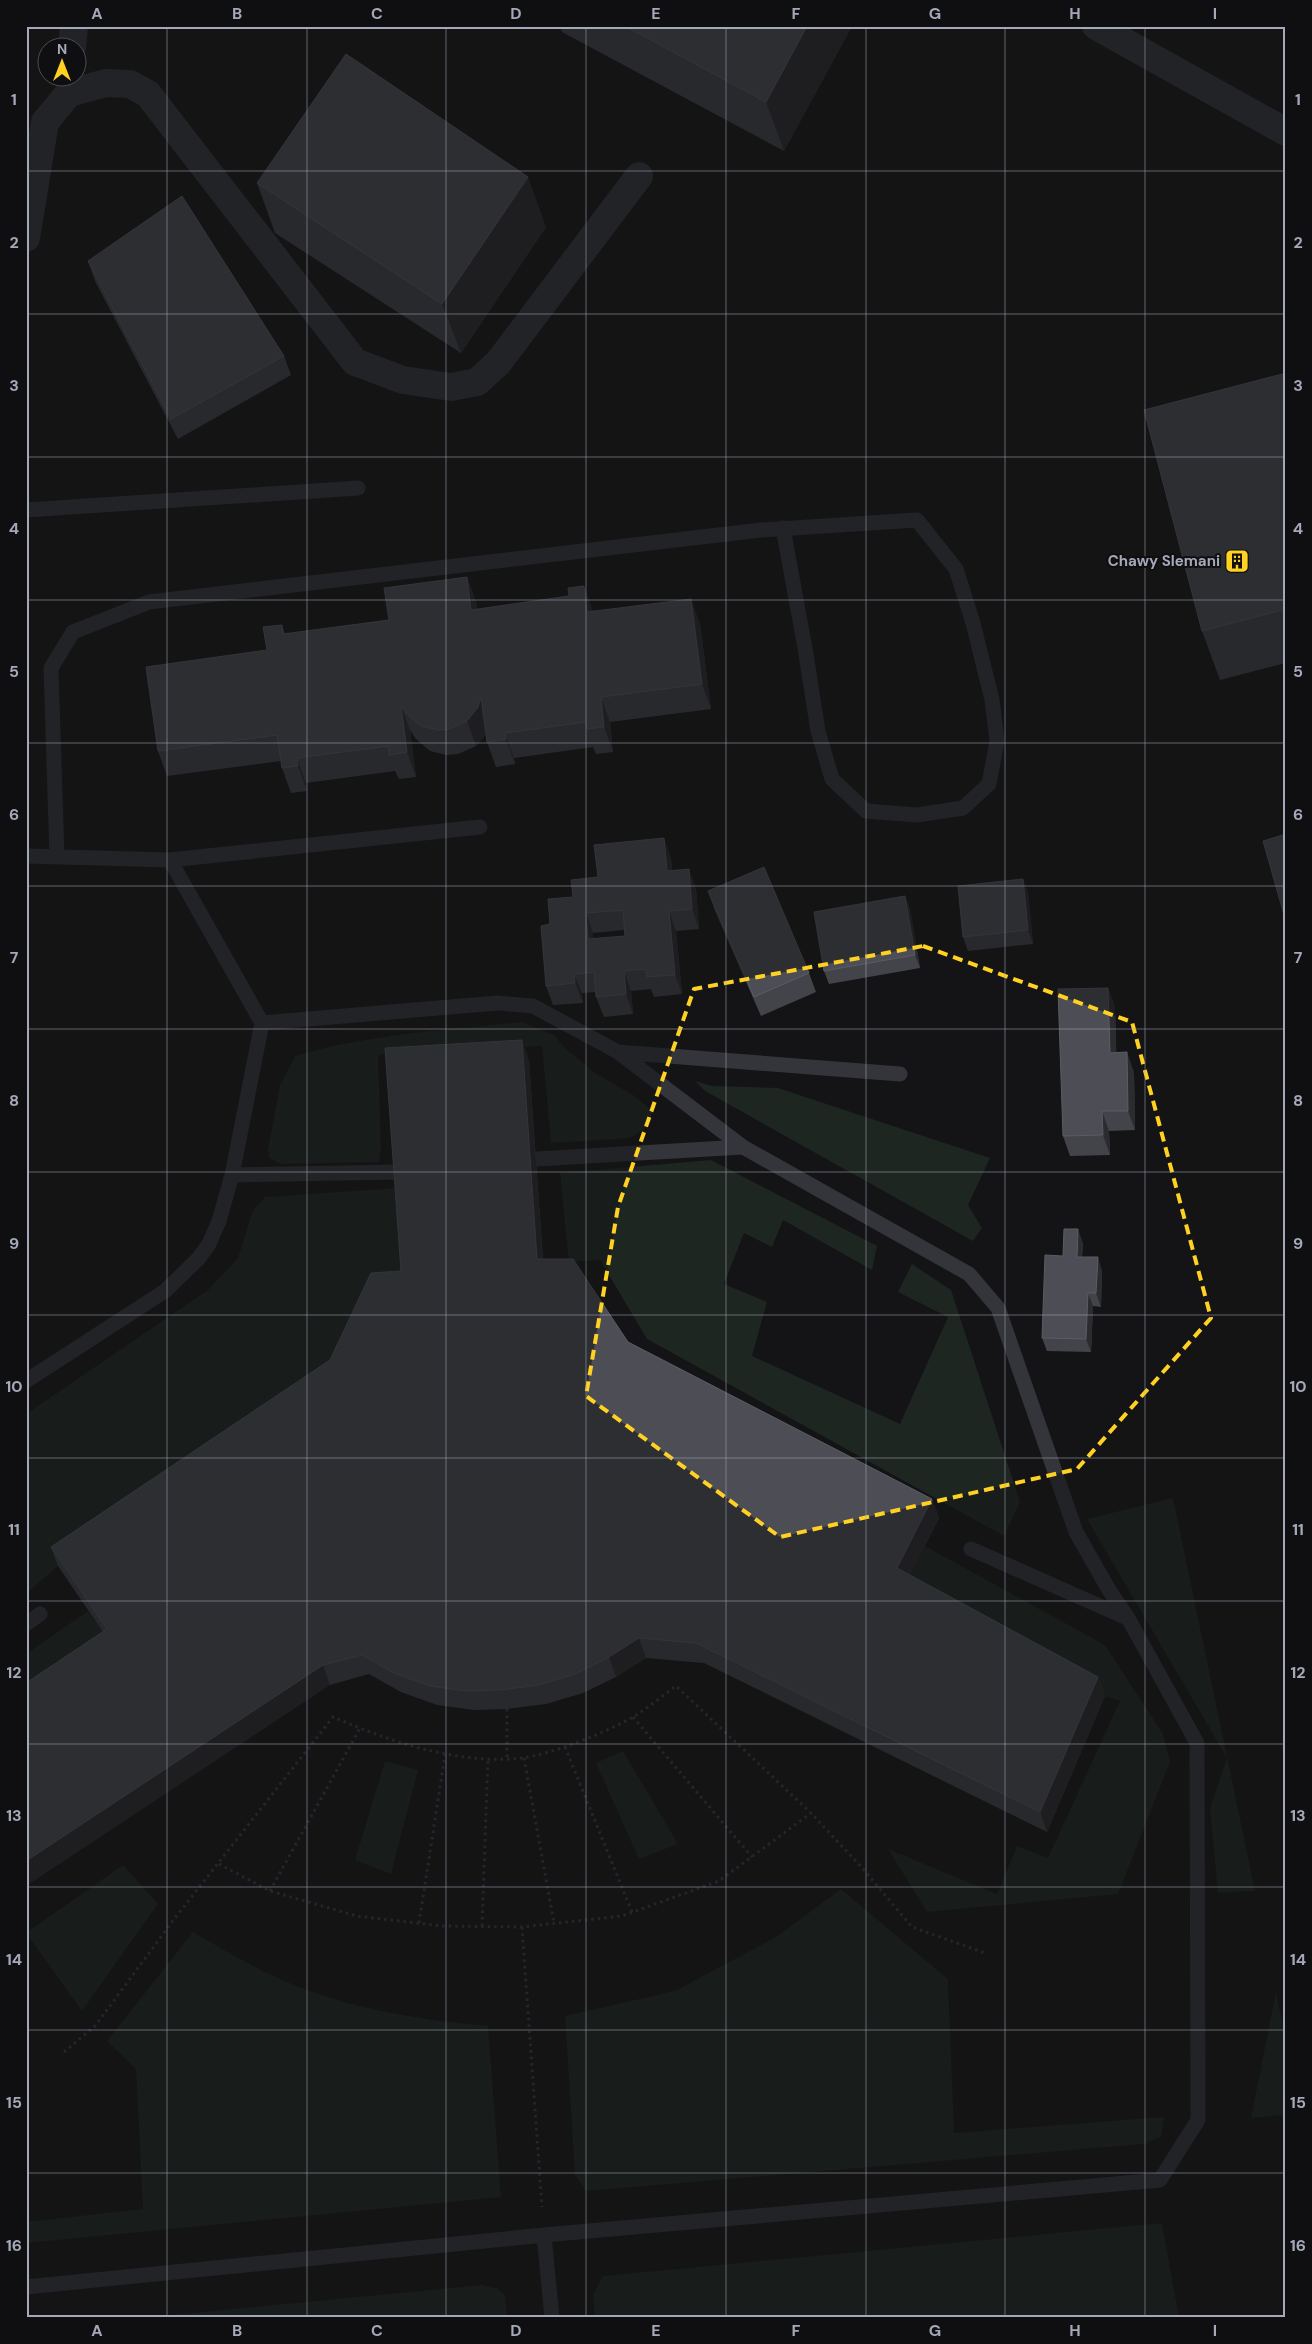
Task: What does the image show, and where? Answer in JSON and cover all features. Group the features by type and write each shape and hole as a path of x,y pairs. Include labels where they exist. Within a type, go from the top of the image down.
{"street":[{"path":"1096,26 1286,132"},
{"path":"88,84 130,84 148,94 355,362 403,380 451,387 477,382 498,363 640,176"},
{"path":"26,238 45,122 67,88"}],"lane":[{"path":"26,510 358,488"},
{"path":"56,857 51,668 73,632 149,602 782,528 917,520 956,569 973,623 990,692 997,740 989,784 964,808 917,815 866,812 832,779 818,730 805,648 782,528"},
{"path":"26,856 170,860 480,826"},
{"path":"26,1381 165,1291 198,1260 209,1244 219,1221 232,1175 262,1023 170,860"},
{"path":"26,2287 544,2235 1160,2180 1198,2120 1197,1743 1128,1618 1076,1532 998,1308 969,1274 742,1146 618,1052 533,1006 498,1003 262,1023"},
{"path":"618,1052 900,1074"},
{"path":"536,1159 742,1146"},
{"path":"232,1175 400,1172"},
{"path":"971,1549 1128,1618"},
{"path":"26,1624 40,1614"},
{"path":"544,2235 552,2318"}],"path":[{"path":"64,2052 95,2026 175,1918 333,1717 376,1735 445,1754 488,1758 524,1758 565,1747 633,1717 676,1686 811,1813 864,1870 912,1927 984,1954"},
{"path":"507,1709 507,1758"},
{"path":"633,1717 752,1857"},
{"path":"270,1891 360,1728"},
{"path":"565,1747 632,1912"},
{"path":"419,1923 445,1754"},
{"path":"482,1926 488,1758"},
{"path":"524,1758 554,1923"},
{"path":"219,1864 270,1891 357,1916 442,1926 522,1927 622,1916 720,1881 811,1813"},
{"path":"522,1927 544,2235"}],"highlighted area":[{"path":"923,946 1132,1022 1211,1318 1077,1469 780,1537 586,1396 618,1207 694,989"}],"shaded area":[{"path":"522,1022 554,1035 564,1047 595,1073 633,1095 653,1111 644,1130 630,1138 551,1143 542,1046 378,1055 381,1147 379,1162 281,1164 269,1158 268,1150 280,1085 295,1056 379,1038 436,1030"},
{"path":"695,1081 712,1086 778,1088 990,1158 968,1205 982,1228 973,1241 705,1091"},
{"path":"711,1160 877,1246 872,1270 783,1220 772,1247 744,1233 724,1284 767,1302 752,1356 900,1424 948,1317 898,1292 912,1264 951,1290 1020,1502 1004,1536 647,1339 600,1260 569,1262 560,1173"},
{"path":"401,1188 408,1291 337,1380 58,1566 26,1594 26,1414 208,1290 238,1258 253,1210 265,1197"},
{"path":"1173,1498 1255,1891 1218,1893 1210,1808 1227,1758 1087,1519"},
{"path":"925,1546 1105,1645 1163,1734 1170,1762 1118,1894 927,1912 888,1849 997,1894 1017,1846 1048,1858 1120,1701 1105,1696 904,1588"},
{"path":"88,1611 114,1648 26,1707 26,1654"},
{"path":"623,1751 678,1844 639,1859 596,1763"},
{"path":"385,1761 418,1770 391,1874 355,1860"},
{"path":"123,1865 158,1904 82,2011 26,1933"},
{"path":"841,1889 948,1979 954,2133 1164,2117 1161,2137 1144,2144 586,2191 575,2175 565,2016 675,1991 776,1937"},
{"path":"193,1932 239,1959 275,1977 336,1999 411,2017 488,2026 501,2197 26,2243 26,2222 143,2209 136,2069 107,2041"},
{"path":"1276,1992 1286,2038 1286,2115 1251,2118"},
{"path":"1162,2223 1179,2318 595,2318 593,2295 603,2276"},
{"path":"482,2285 498,2289 505,2295 507,2318 141,2318"}],"building":[{"path":"625,26 807,26 766,102"},
{"path":"346,54 528,177 442,304 257,183"},
{"path":"182,196 284,356 171,419 88,261"},
{"name":"Chawy Slemani","path":"1286,373 1286,609 1202,631 1144,410"},
{"path":"467,577 471,610 569,596 568,588 584,586 587,612 691,599 702,684 601,697 604,727 587,729 586,722 505,733 506,739 487,742 481,697 478,707 467,721 449,729 438,730 421,726 407,714 401,705 407,752 389,755 388,746 297,758 298,766 282,768 277,735 158,751 146,667 267,650 263,627 282,625 283,634 389,620 384,588"},
{"path":"1286,834 1286,922 1263,841"},
{"path":"664,838 667,871 689,869 692,909 669,911 675,975 647,977 646,969 624,971 626,994 596,997 594,972 574,974 575,983 546,986 541,926 550,924 548,899 573,897 571,880 598,877 594,845","holes":["623,910 625,936 588,939 586,913"]},
{"path":"764,867 809,973 754,997 708,891"},
{"path":"1023,879 1028,930 963,937 958,886"},
{"path":"905,896 915,955 824,971 814,912"},
{"path":"1108,988 1110,1053 1127,1052 1128,1111 1102,1111 1103,1135 1063,1136 1058,989"},
{"path":"522,1040 537,1259 573,1259 628,1342 932,1499 897,1568 1098,1677 1040,1812 696,1643 639,1638 609,1657 575,1674 539,1685 500,1690 467,1691 430,1686 394,1673 362,1655 323,1665 26,1861 26,1683 107,1629 51,1547 330,1360 371,1273 401,1271 385,1048"},
{"path":"1064,1229 1078,1229 1077,1257 1098,1257 1096,1293 1088,1293 1086,1339 1042,1338 1045,1255 1063,1256"}],"place":[{"name":"Chawy Slemani","path":"1237,561"}]}
